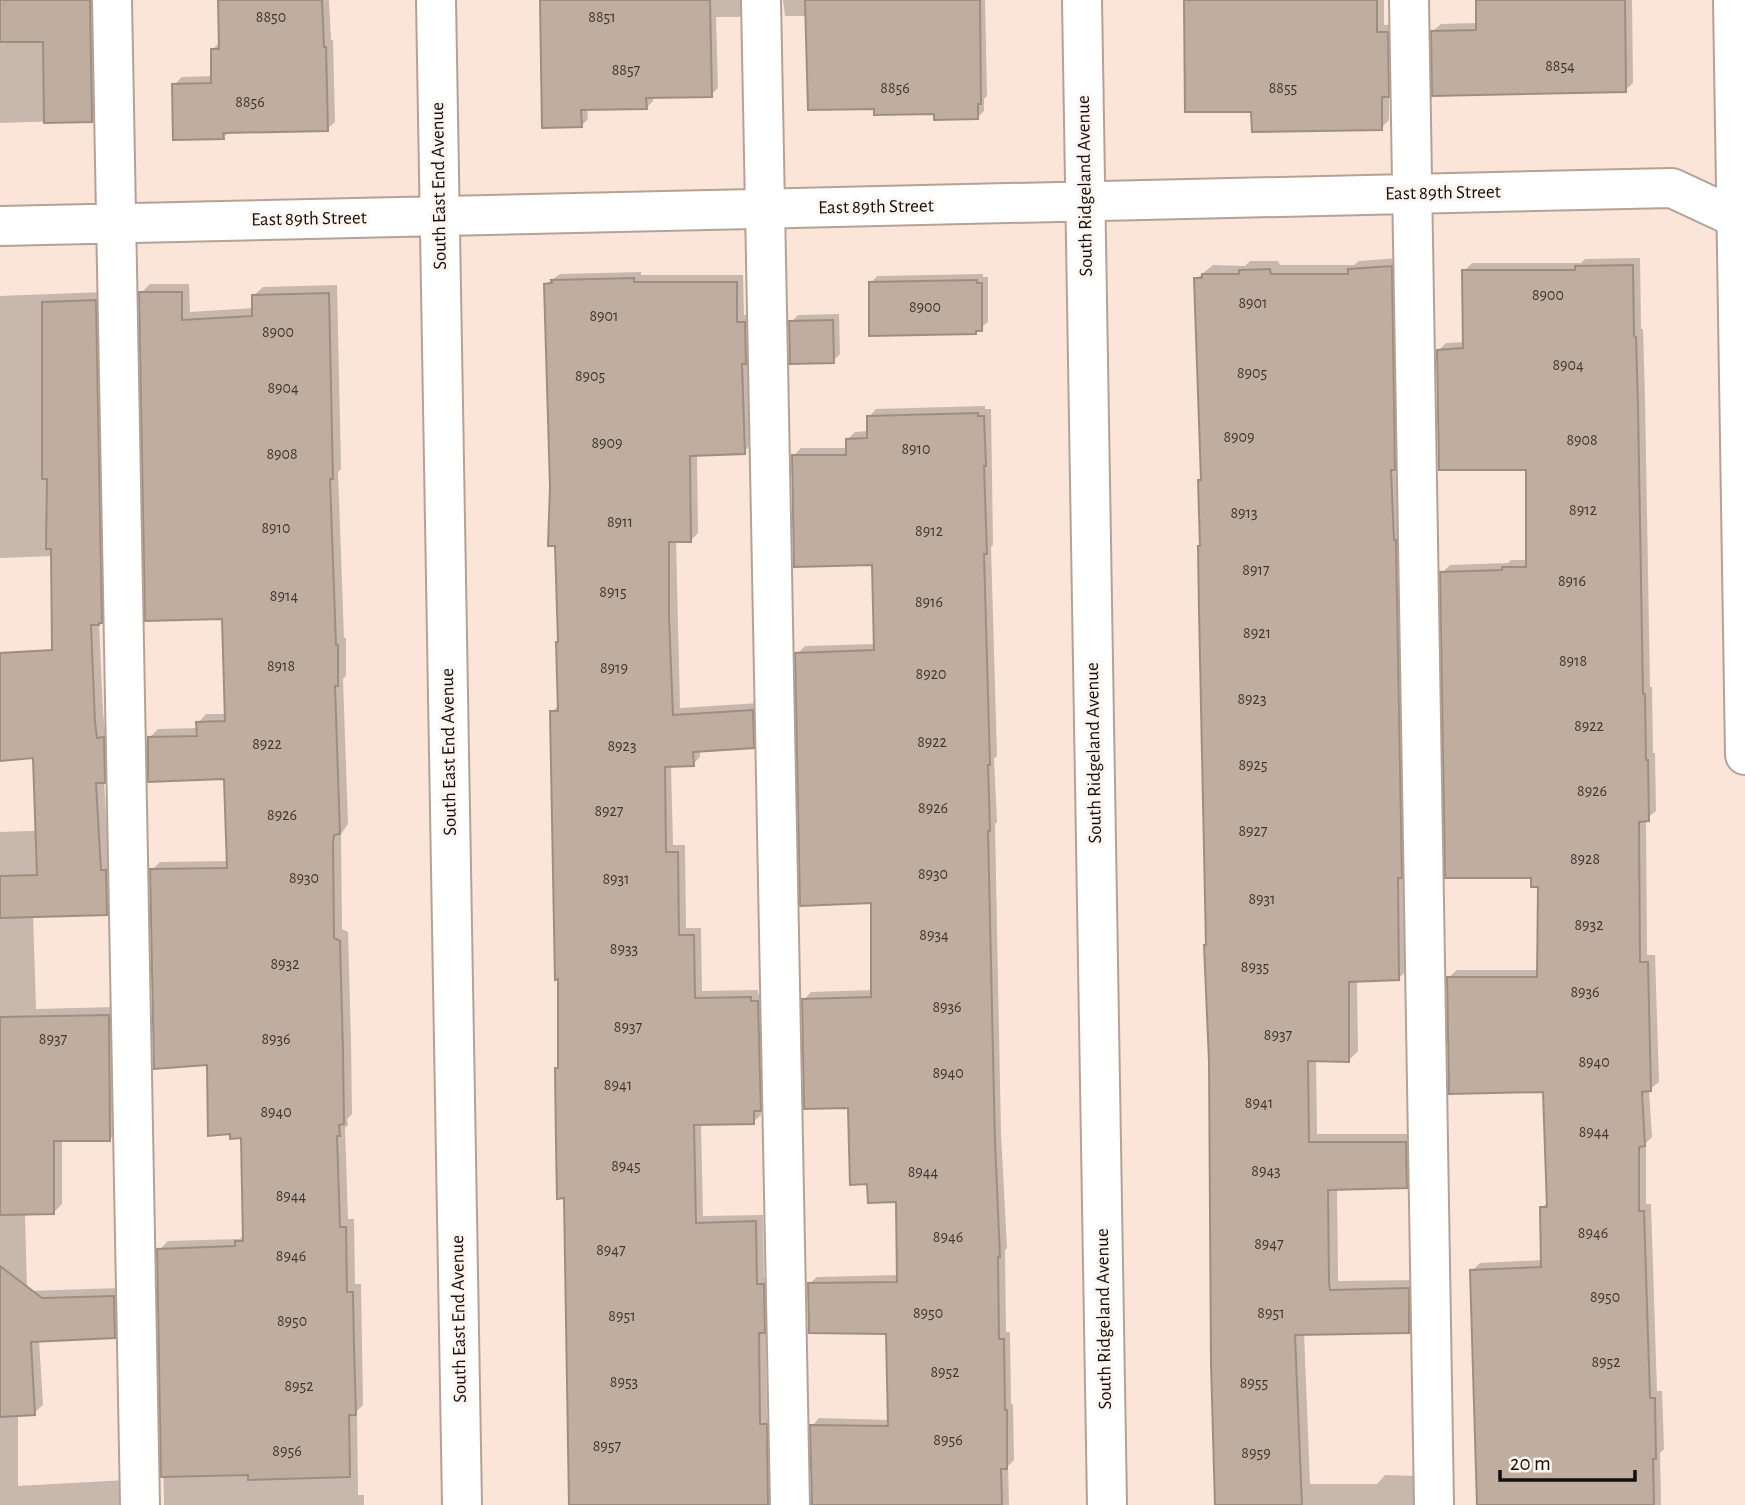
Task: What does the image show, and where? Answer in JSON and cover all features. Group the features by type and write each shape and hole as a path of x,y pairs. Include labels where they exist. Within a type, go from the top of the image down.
{"street":[{"path":"112,0 140,1505"},
{"name":"South East End Avenue","path":"436,0 462,1505"},
{"path":"761,0 790,1505"},
{"name":"South Ridgeland Avenue","path":"1082,0 1107,1505"},
{"path":"1409,0 1434,1505"},
{"path":"1733,0 1741,220 1745,755"},
{"name":"East 89th Street","path":"0,226 1672,188 1741,220"}],"building":[{"path":"0,0 90,0 92,122 44,123 43,42 0,42"},
{"path":"218,0 322,0 328,131 223,133 224,139 173,140 172,84 211,83 211,49 219,49"},
{"path":"540,0 710,0 712,97 646,98 647,109 581,110 582,127 542,128"},
{"path":"805,0 980,0 981,104 978,104 978,119 934,120 934,114 874,115 874,109 808,110"},
{"path":"1184,0 1377,0 1377,32 1388,32 1389,97 1382,97 1382,130 1252,132 1251,112 1185,112"},
{"path":"1476,0 1625,0 1626,92 1432,96 1431,31 1476,30"},
{"path":"1633,265 1643,694 1649,821 1639,822 1640,962 1648,962 1651,1091 1642,1092 1645,1146 1639,1147 1639,1211 1644,1211 1650,1398 1655,1398 1654,1505 1477,1505 1470,1270 1541,1267 1540,1207 1547,1207 1543,1092 1449,1094 1447,977 1537,977 1538,887 1531,887 1531,878 1445,878 1440,572 1526,567 1526,470 1439,470 1437,350 1463,348 1462,270 1575,270 1575,266"},
{"path":"1392,266 1395,470 1391,470 1396,540 1402,878 1398,878 1399,980 1349,982 1349,1062 1308,1061 1309,1142 1406,1142 1407,1188 1328,1190 1329,1282 1330,1290 1409,1288 1409,1333 1295,1335 1302,1505 1215,1505 1198,546 1198,480 1201,480 1194,278 1202,278 1202,274 1239,274 1239,270 1270,269 1271,274 1348,274 1348,269"},
{"path":"634,278 634,282 737,282 737,322 745,322 746,364 742,364 745,454 690,456 691,542 669,542 669,617 673,715 753,710 754,748 693,752 694,766 665,767 666,852 678,852 679,935 694,935 695,998 751,997 751,1001 758,1001 761,1111 754,1111 754,1124 694,1125 696,1223 756,1221 757,1284 764,1284 765,1333 759,1333 760,1424 767,1424 768,1505 569,1505 564,1198 557,1199 555,1068 558,1068 558,979 555,980 550,711 558,711 558,642 555,546 548,546 550,486 544,284 552,283 551,280"},
{"path":"977,280 977,283 982,283 982,331 976,331 976,334 869,336 869,282"},
{"path":"139,292 182,292 182,320 252,316 252,295 329,293 333,479 330,479 338,645 338,686 335,686 340,834 334,835 333,843 334,938 340,941 344,1124 339,1125 340,1136 337,1136 340,1227 346,1227 347,1292 353,1292 356,1415 349,1415 350,1477 248,1480 248,1475 161,1477 157,1249 235,1246 235,1241 243,1241 241,1138 230,1139 230,1134 208,1136 207,1065 154,1069 150,869 227,868 224,779 148,782 148,737 197,736 196,722 225,721 222,619 145,621"},
{"path":"96,300 102,623 91,625 95,722 97,738 104,737 105,783 96,783 101,870 106,870 107,915 0,918 0,876 37,875 33,758 0,761 0,653 52,650 51,549 46,549 47,479 42,479 42,302"},
{"path":"833,320 834,363 790,364 789,321"},
{"path":"978,413 978,416 984,416 986,466 987,554 984,554 990,765 988,831 1000,1257 999,1339 1004,1339 1007,1410 1007,1469 1001,1469 1002,1505 812,1505 810,1425 888,1426 886,1334 809,1333 808,1283 897,1282 896,1202 868,1203 867,1184 850,1185 848,1108 804,1109 802,999 871,997 871,903 800,906 795,653 874,650 872,565 794,567 792,455 846,455 846,439 867,438 867,416"},
{"path":"109,1015 110,1141 54,1141 54,1214 0,1215 0,1017"},
{"path":"0,1266 42,1298 114,1296 115,1338 31,1342 35,1415 0,1417"}]}
